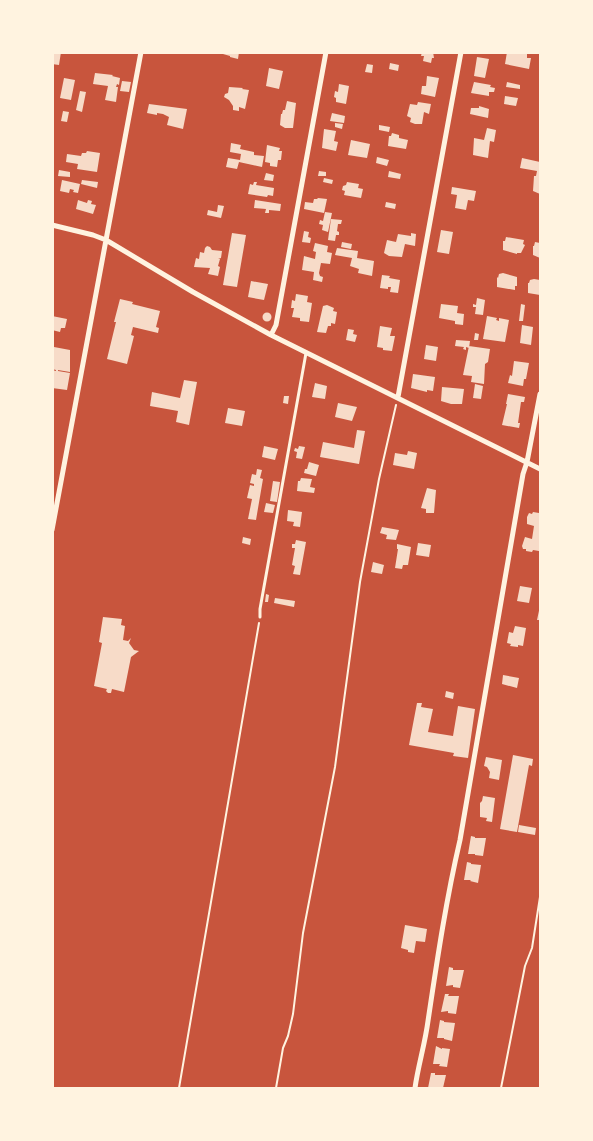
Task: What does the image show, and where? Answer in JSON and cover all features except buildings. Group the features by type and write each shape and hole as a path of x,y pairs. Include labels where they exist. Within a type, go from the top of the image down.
{"street":[{"path":"52,530 141,52"},
{"path":"271,335 276,324 326,52"},
{"path":"398,397 461,52"},
{"path":"52,225 93,234 106,240 193,292 271,335 540,469"},
{"path":"415,1088 428,1023 452,874 460,840 523,474 540,394"}],"lane":[{"path":"260,617 306,353"}],"path":[{"path":"276,1088 283,1048 293,1014 303,933 336,767 360,582 378,479 398,397"},
{"path":"178,1088 260,617"},
{"path":"502,1088 526,966 532,948 540,897"}]}
